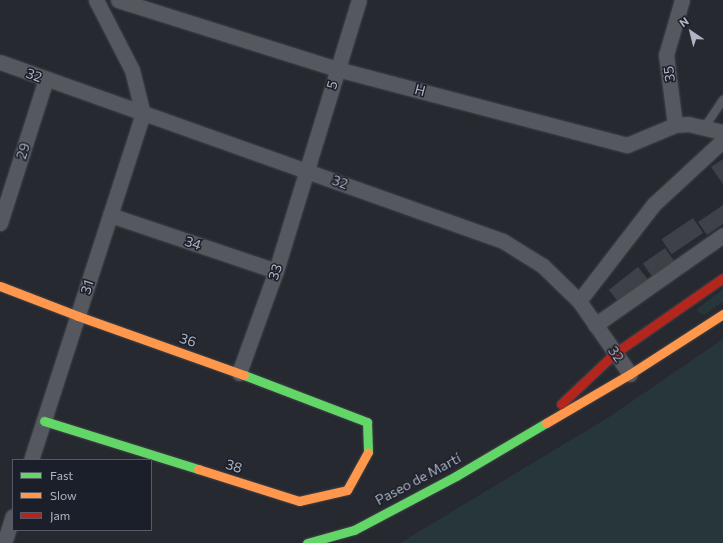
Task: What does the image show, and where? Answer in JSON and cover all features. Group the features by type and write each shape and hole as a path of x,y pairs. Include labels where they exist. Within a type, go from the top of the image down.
{"street":[{"path":"96,0 132,70 142,114"},
{"name":"H","path":"118,0 337,69 627,145 675,125 688,124 723,132"},
{"name":"5","path":"306,170 359,0"},
{"name":"35","path":"675,125 666,54 682,0"},
{"name":"32","path":"0,62 142,114 306,170 504,241 543,266 579,301 630,374"},
{"name":"29","path":"0,223 46,79"},
{"name":"31","path":"31,459 142,114"},
{"path":"579,301 654,204 723,140"},
{"name":"33","path":"239,373 276,271 306,170"},
{"name":"34","path":"110,215 276,271"},
{"path":"595,325 723,235"},
{"name":"Paseo de Martí","path":"537,428 615,353 723,278"},
{"name":"36","path":"0,286 78,316 239,373 367,422"},
{"name":"Paseo de Martí","path":"307,543 354,530 456,476 630,374 723,314"},
{"name":"38","path":"44,421 299,501 347,490 368,451 367,422"},
{"path":"4,543 12,519"}],"lane":[{"path":"704,128 723,100"}],"shaded area":[{"path":"723,289 723,302 704,315 698,312 697,309"},
{"path":"723,339 723,543 400,543 609,417"}],"building":[{"path":"723,159 723,184 711,167"},
{"path":"723,205 723,224 707,235 698,222"},
{"path":"693,218 703,233 672,254 661,239"},
{"path":"665,248 674,261 652,277 643,263"},
{"path":"638,267 648,280 619,302 609,290"}],"traffic: fast":[{"path":"244,375 367,422 368,452"},
{"path":"44,421 198,469"},
{"path":"307,543 354,530 456,476 546,423"}],"traffic: slow":[{"path":"0,286 78,316 244,375"},
{"path":"546,423 630,374 723,314"},
{"path":"198,469 299,501 347,490 368,452"}],"traffic: jam":[{"path":"561,404 615,353 723,278"}]}
